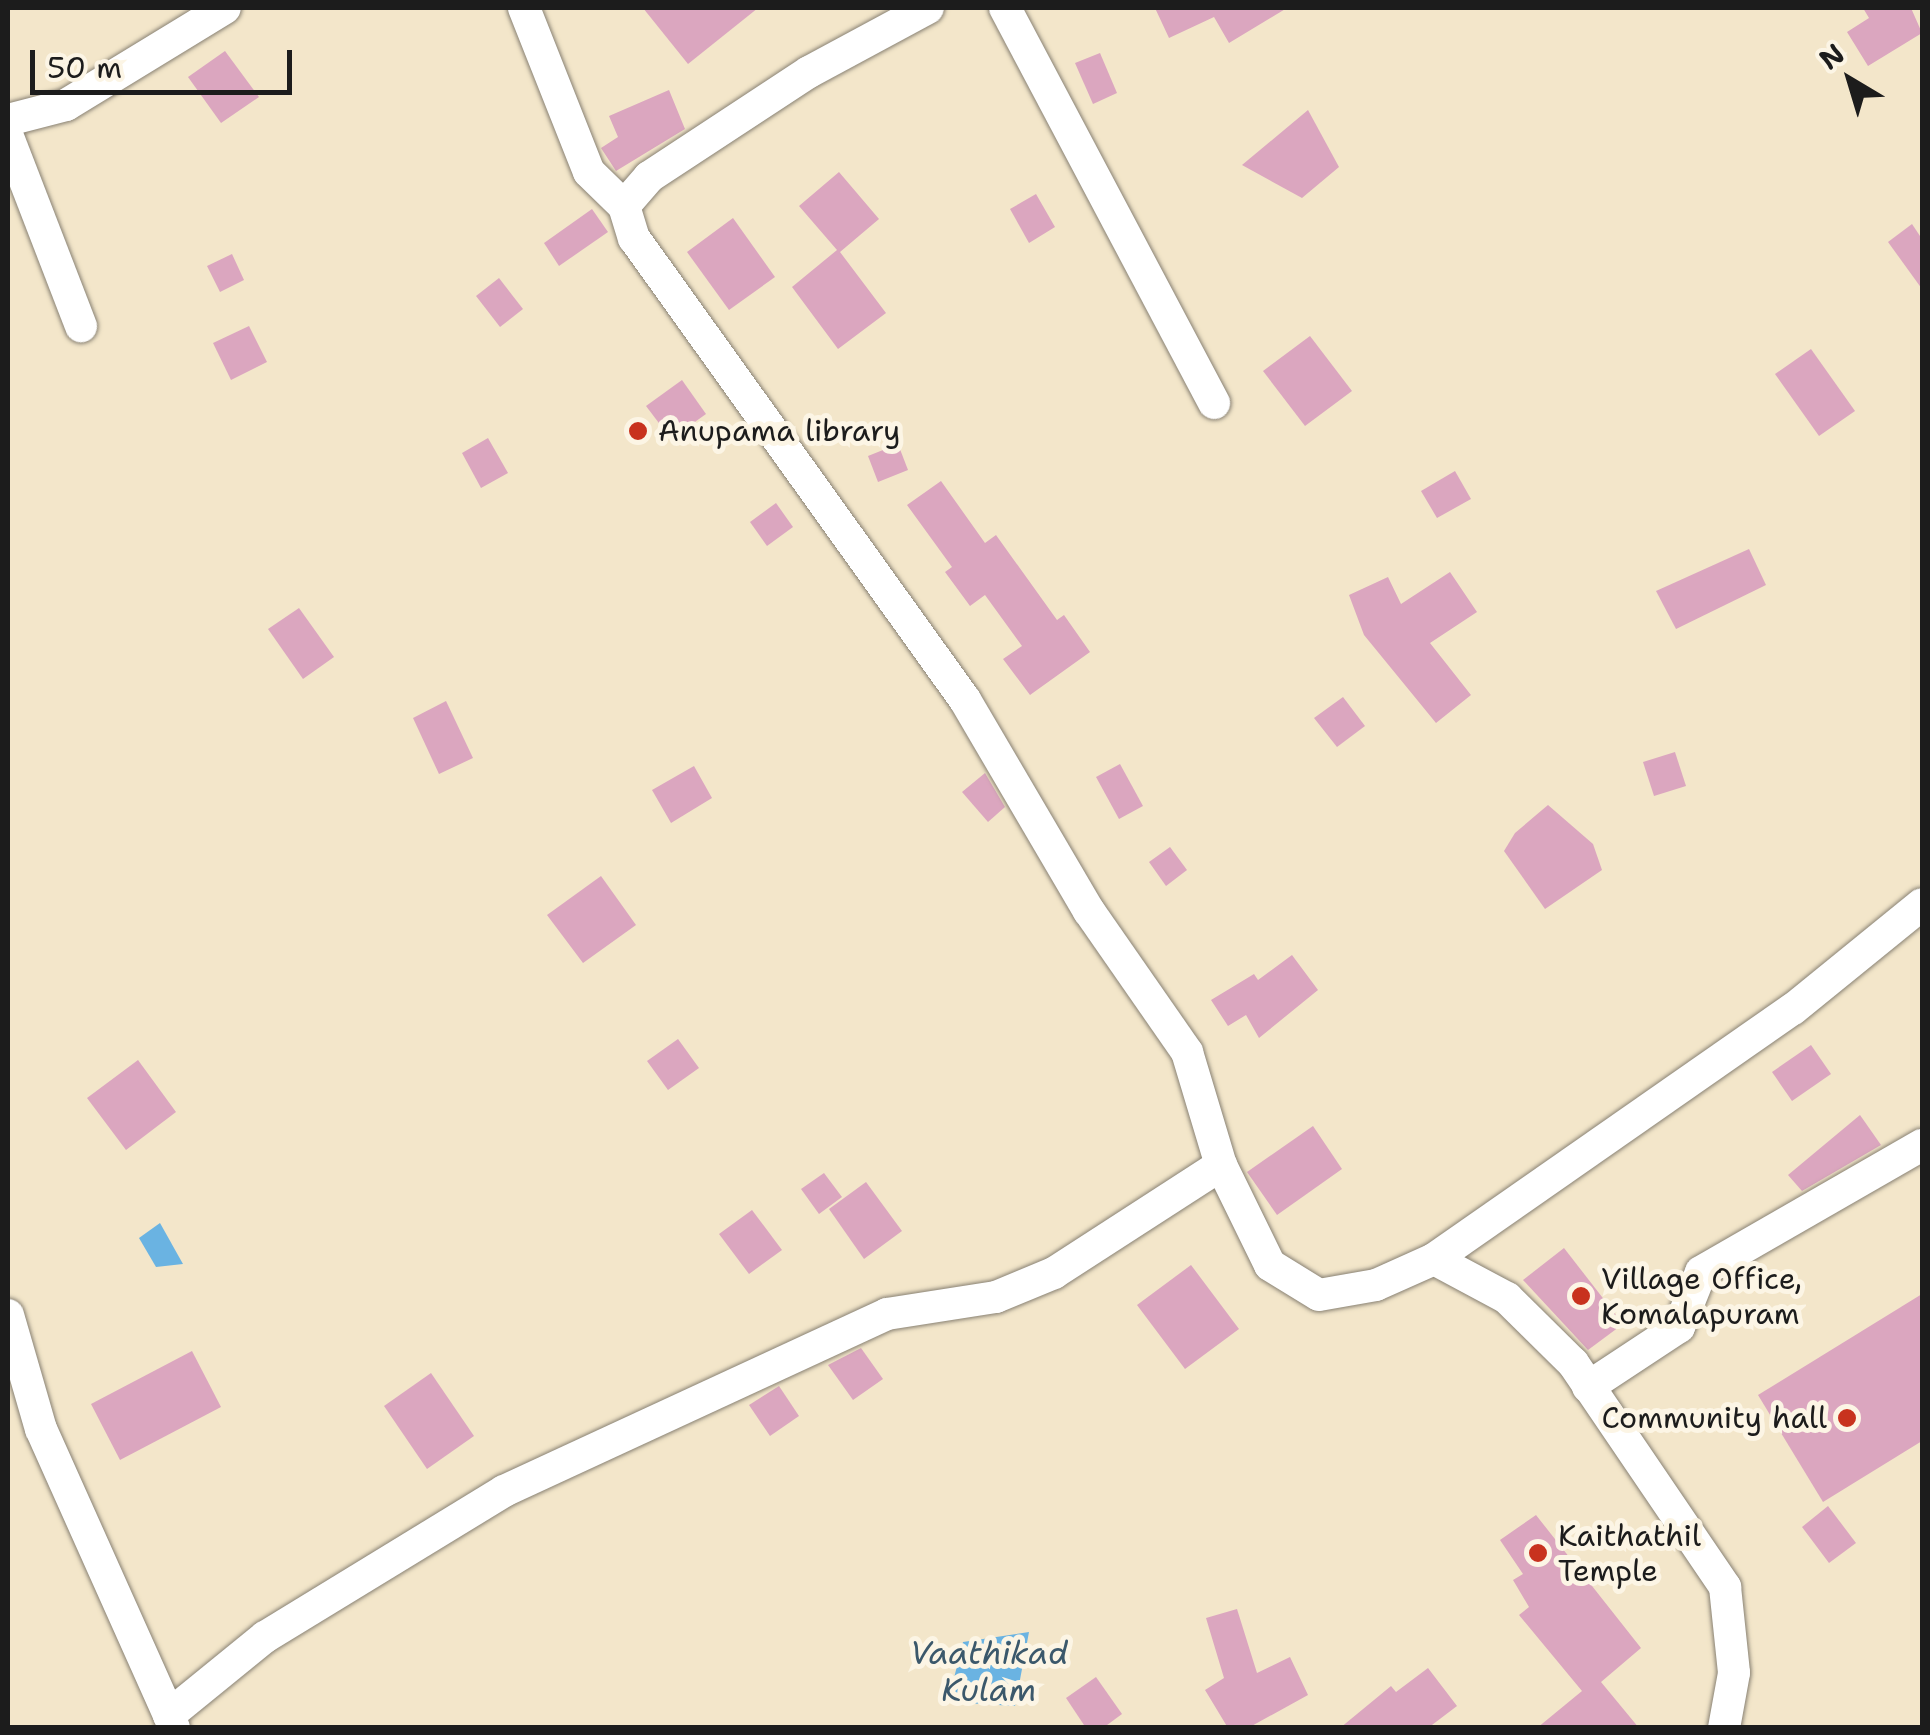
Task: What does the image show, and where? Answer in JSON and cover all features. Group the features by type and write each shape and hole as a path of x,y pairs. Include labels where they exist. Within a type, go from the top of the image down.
{"street":[{"path":"8,120 66,105 225,8"},
{"path":"524,8 589,172 624,206 634,238 965,700 1089,911 1187,1052 1221,1165 1270,1265 1319,1295 1376,1286 1434,1259 1793,1008 1920,911"},
{"path":"624,206 649,178 810,72 928,8"},
{"path":"1005,8 1214,403"},
{"path":"8,137 81,326"},
{"path":"1588,1387 1679,1327 1700,1272 1922,1145"},
{"path":"8,1315 42,1429 171,1721 264,1637 504,1491 887,1314 996,1297 1054,1273 1221,1165"},
{"path":"1434,1259 1507,1298 1573,1362 1725,1587 1734,1673 1724,1728"}],"water":[{"path":"160,1223 183,1264 156,1267 139,1238"},
{"name":"Vaathikad Kulam","path":"1029,1632 1015,1706 948,1702 963,1642"}],"building":[{"path":"643,8 758,8 688,64"},
{"path":"1155,8 1287,8 1229,43 1214,17 1169,38"},
{"path":"1863,8 1911,8 1922,33 1868,66 1847,32 1869,18"},
{"path":"225,51 259,97 221,123 188,77"},
{"path":"1100,53 1117,93 1093,104 1075,63"},
{"path":"669,90 685,129 616,171 601,148 618,137 609,116"},
{"path":"1308,110 1339,167 1302,198 1242,165"},
{"path":"839,172 879,219 840,252 886,313 838,349 792,287 837,250 799,206"},
{"path":"1036,194 1055,227 1029,243 1010,209"},
{"path":"592,209 608,232 559,266 544,243"},
{"path":"733,218 775,277 729,310 687,252"},
{"path":"1912,224 1922,239 1922,289 1888,242"},
{"path":"232,254 244,280 220,292 207,266"},
{"path":"499,278 523,309 500,327 476,296"},
{"path":"249,326 267,362 231,380 213,343"},
{"path":"1310,336 1352,391 1305,426 1263,371"},
{"path":"1811,349 1855,411 1819,436 1775,374"},
{"path":"682,380 706,414 671,439 646,406"},
{"path":"488,438 508,473 481,488 462,453"},
{"path":"898,444 908,470 878,482 868,456"},
{"path":"1455,471 1471,499 1437,518 1421,491"},
{"path":"941,481 985,543 996,535 1057,620 1064,615 1090,652 1030,695 1003,659 1022,646 985,595 970,606 945,572 952,567 907,505"},
{"path":"776,503 793,527 767,546 750,522"},
{"path":"1749,549 1766,585 1676,629 1656,591"},
{"path":"1450,572 1477,612 1430,643 1471,695 1436,723 1364,635 1349,595 1388,577 1401,604"},
{"path":"299,608 334,657 303,679 268,629"},
{"path":"1343,697 1365,726 1337,747 1314,718"},
{"path":"446,701 473,758 439,774 413,718"},
{"path":"1675,752 1686,786 1654,796 1643,762"},
{"path":"1120,764 1143,806 1119,819 1096,777"},
{"path":"694,766 712,798 671,823 652,790"},
{"path":"985,773 1005,807 988,822 962,792"},
{"path":"1548,805 1593,844 1602,870 1545,909 1504,851 1515,833"},
{"path":"1170,847 1187,870 1166,886 1149,862"},
{"path":"601,876 636,925 583,963 547,915"},
{"path":"1292,955 1318,990 1259,1038 1246,1015 1228,1026 1211,1000 1254,974 1258,980"},
{"path":"678,1039 699,1068 668,1090 647,1061"},
{"path":"1811,1045 1831,1074 1792,1101 1772,1072"},
{"path":"138,1060 176,1112 126,1150 87,1098"},
{"path":"1860,1115 1881,1145 1802,1191 1788,1175"},
{"path":"1313,1126 1342,1169 1277,1215 1247,1172"},
{"path":"824,1173 842,1197 819,1214 801,1189"},
{"path":"866,1182 902,1231 864,1259 829,1209"},
{"path":"752,1210 782,1250 749,1274 719,1234"},
{"name":"Village Office, Komalapuram","path":"1564,1248 1623,1324 1588,1350 1523,1280"},
{"path":"1191,1265 1239,1329 1185,1369 1137,1305"},
{"name":"Community hall","path":"1922,1294 1922,1441 1823,1502 1758,1395"},
{"path":"861,1348 883,1379 853,1400 828,1365"},
{"path":"192,1351 221,1407 120,1460 91,1404"},
{"path":"431,1373 474,1436 427,1469 384,1406"},
{"path":"779,1386 799,1416 770,1436 749,1405"},
{"path":"1828,1506 1856,1543 1829,1563 1802,1527"},
{"path":"1536,1515 1641,1648 1601,1682 1639,1728 1537,1728 1582,1691 1519,1615 1529,1607 1513,1580 1523,1574 1500,1540"},
{"path":"1237,1609 1257,1673 1290,1657 1308,1695 1248,1728 1228,1728 1205,1690 1224,1678 1206,1618"},
{"path":"1428,1668 1457,1706 1428,1728 1340,1728 1391,1686 1396,1692"},
{"path":"1096,1677 1122,1714 1103,1728 1086,1728 1066,1698"}],"place":[{"name":"Anupama library","path":"638,431"},
{"name":"Village Office, Komalapuram","path":"1581,1296"},
{"name":"Community hall","path":"1847,1418"},
{"name":"Kaithathil Temple","path":"1538,1553"}]}
